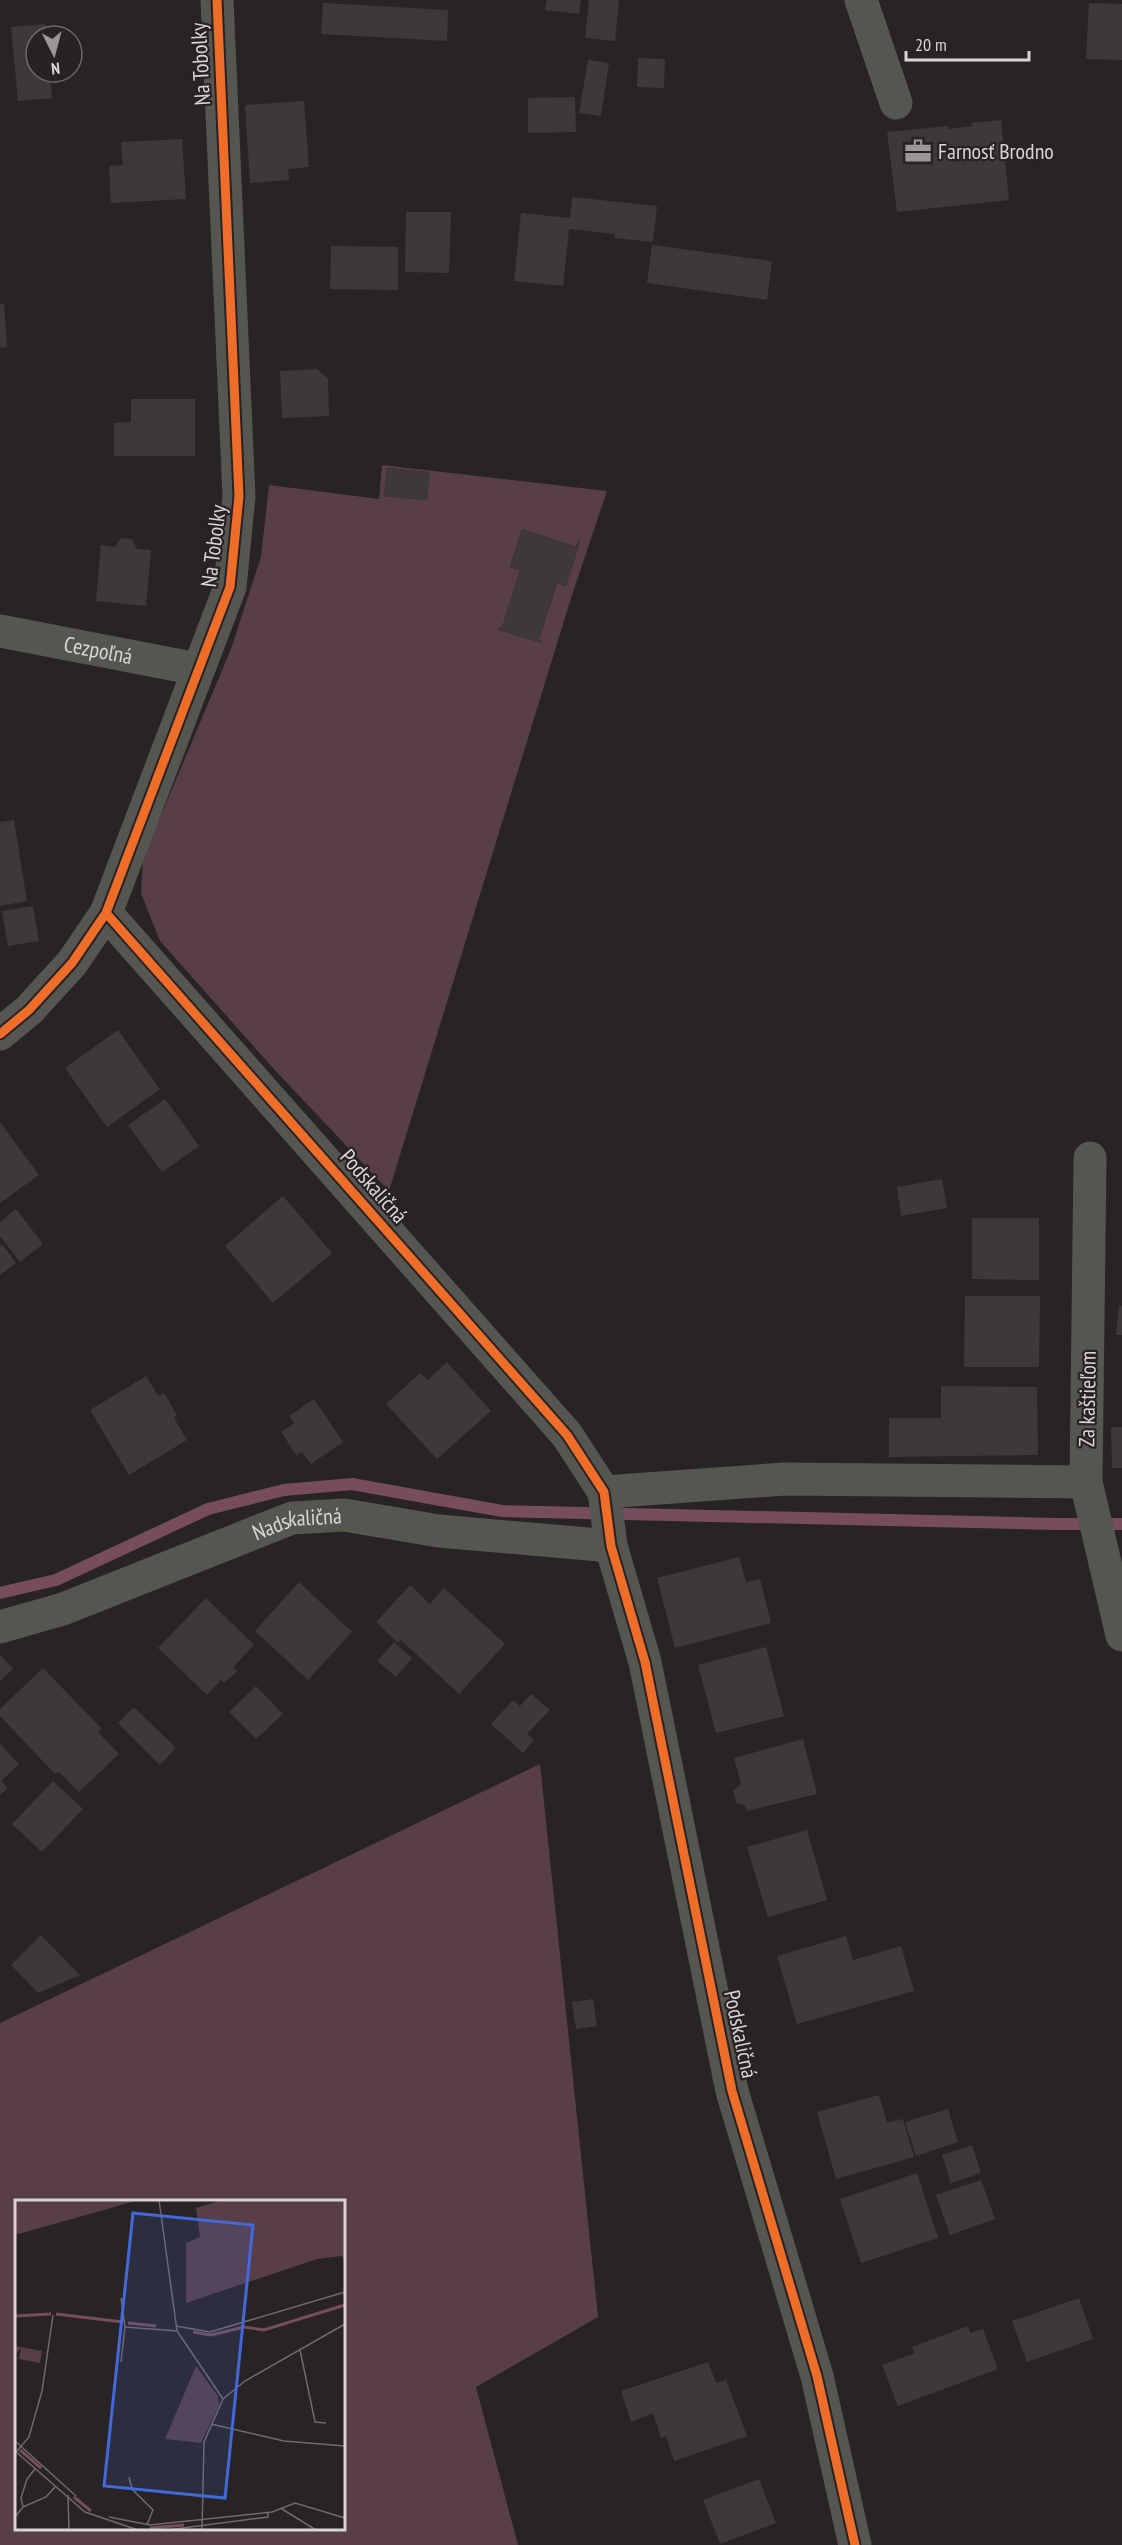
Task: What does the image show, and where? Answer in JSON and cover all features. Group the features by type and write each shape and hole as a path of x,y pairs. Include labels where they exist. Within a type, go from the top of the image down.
{"street":[{"name":"Na Tobolky","path":"0,1034 29,1010 72,963 106,913 197,669 231,587 239,496 217,0"},
{"path":"861,0 896,103"},
{"name":"Cezpoľná","path":"0,631 197,669"},
{"name":"Podskaličná","path":"106,913 567,1435 608,1517 645,1662 732,2091 817,2376 855,2545"},
{"name":"Za kaštieľom","path":"1090,1158 1086,1482 1122,1635"},
{"name":"Nadskaličná","path":"0,1627 63,1609 292,1518 344,1515 439,1531 608,1517 784,1479 1086,1482"}],"shaded area":[{"path":"382,465 607,491 571,598 389,1191 272,1067 160,941 141,893 143,858 231,649 261,557 269,485 379,499","holes":["387,468 429,472 427,500 384,496","522,529 576,547 580,541 566,586 557,583 539,640 542,643 499,630 499,627 502,628 520,570 510,567"]},
{"path":"540,1764 598,2317 476,2387 518,2545 0,2545 0,2023"}],"building":[{"path":"547,0 581,0 579,14 545,10"},
{"path":"589,0 619,0 615,41 585,38"},
{"path":"323,3 448,10 447,41 321,34"},
{"path":"1089,3 1122,4 1122,60 1086,59"},
{"path":"24,26 24,84 51,84 52,98 18,101 11,27"},
{"path":"638,58 665,59 664,88 637,87"},
{"path":"588,60 609,63 601,116 579,113"},
{"path":"575,97 576,132 528,133 528,98"},
{"path":"304,101 309,167 288,169 289,180 250,183 245,105"},
{"path":"1001,120 1009,200 897,212 887,132 948,126 948,129 972,126 971,123"},
{"path":"182,139 186,199 111,203 109,166 123,165 121,142"},
{"path":"572,197 657,206 653,242 614,238 615,234 569,229 563,286 514,281 521,213 570,218"},
{"path":"406,212 451,212 449,273 405,272"},
{"path":"652,245 772,261 767,300 647,283"},
{"path":"331,246 398,247 398,290 330,289"},
{"path":"0,304 4,304 7,347 0,348"},
{"path":"317,369 328,379 329,416 282,418 280,371"},
{"path":"131,399 195,399 195,456 114,456 114,423 131,422"},
{"path":"387,468 430,472 427,500 384,496"},
{"path":"522,529 576,547 578,540 580,541 566,586 557,583 539,640 543,641 542,643 498,630 499,627 502,628 520,570 510,567"},
{"path":"121,538 132,539 137,549 151,550 146,606 96,601 101,545 115,547"},
{"path":"14,820 27,901 0,906 0,822"},
{"path":"33,906 39,941 8,946 2,911"},
{"path":"118,1030 160,1089 107,1127 65,1068"},
{"path":"165,1099 199,1146 162,1172 128,1125"},
{"path":"0,1122 39,1175 0,1203"},
{"path":"942,1179 947,1208 901,1216 897,1187"},
{"path":"283,1196 332,1253 273,1303 225,1246"},
{"path":"16,1209 43,1244 20,1262 0,1236 0,1222"},
{"path":"972,1218 1039,1218 1039,1280 972,1279"},
{"path":"2,1244 16,1263 0,1275 0,1245"},
{"path":"965,1296 1040,1296 1039,1367 964,1367"},
{"path":"1119,1305 1122,1306 1122,1335 1116,1335"},
{"path":"447,1362 491,1411 437,1459 386,1404 420,1373 428,1380"},
{"path":"146,1376 158,1396 164,1393 177,1415 174,1418 187,1440 129,1475 90,1410"},
{"path":"941,1386 1037,1387 1038,1455 889,1457 889,1418 941,1418"},
{"path":"314,1399 343,1442 311,1464 302,1452 297,1456 281,1432 294,1423 289,1416"},
{"path":"1111,1427 1122,1427 1122,1468 1112,1468"},
{"path":"739,1557 746,1582 760,1579 771,1623 675,1648 657,1578"},
{"path":"299,1582 352,1632 308,1680 255,1631"},
{"path":"410,1585 430,1604 444,1588 505,1644 459,1694 401,1640 398,1643 376,1622"},
{"path":"206,1598 254,1645 233,1667 237,1671 224,1683 221,1680 207,1695 158,1648"},
{"path":"394,1642 412,1658 396,1677 377,1661"},
{"path":"766,1647 784,1716 716,1733 698,1665"},
{"path":"0,1655 13,1669 0,1681"},
{"path":"43,1668 102,1729 98,1732 119,1754 79,1792 58,1771 55,1774 0,1716 0,1709"},
{"path":"256,1686 283,1714 256,1739 229,1712"},
{"path":"531,1694 550,1710 527,1734 534,1740 523,1753 491,1724 513,1700 520,1706"},
{"path":"134,1707 176,1748 160,1765 118,1723"},
{"path":"803,1739 817,1794 747,1811 745,1805 737,1803 733,1791 741,1784 734,1758"},
{"path":"0,1744 19,1764 1,1781 8,1788 0,1795"},
{"path":"53,1781 83,1809 42,1852 12,1824"},
{"path":"807,1830 827,1900 768,1917 747,1847"},
{"path":"41,1935 80,1975 38,1993 11,1965"},
{"path":"846,1936 853,1960 901,1946 914,1991 797,2024 777,1956"},
{"path":"593,1999 597,2026 576,2029 572,2002"},
{"path":"879,2095 887,2123 903,2119 914,2157 836,2179 817,2112"},
{"path":"948,2109 958,2142 916,2156 905,2122"},
{"path":"972,2145 981,2173 951,2183 942,2155"},
{"path":"917,2173 938,2238 861,2263 840,2199"},
{"path":"981,2180 995,2219 950,2235 936,2195"},
{"path":"1079,2298 1093,2339 1027,2362 1012,2321"},
{"path":"968,2326 970,2333 983,2329 998,2369 898,2406 882,2365 915,2353 912,2347"},
{"path":"708,2362 716,2383 726,2380 747,2436 674,2461 666,2436 661,2438 653,2413 631,2422 621,2391"},
{"path":"759,2479 776,2523 720,2544 703,2500"}],"waterway":[{"path":"0,1593 56,1580 208,1509 284,1490 352,1484 502,1511 1122,1524"}],"cycle path":[{"path":"0,1034 29,1010 72,963 106,913 230,587 239,496 217,0"},
{"path":"106,913 567,1435 604,1492 611,1546 645,1662 732,2091 817,2376 855,2545"}],"place":[{"name":"Farnosť Brodno","path":"918,151"}]}
